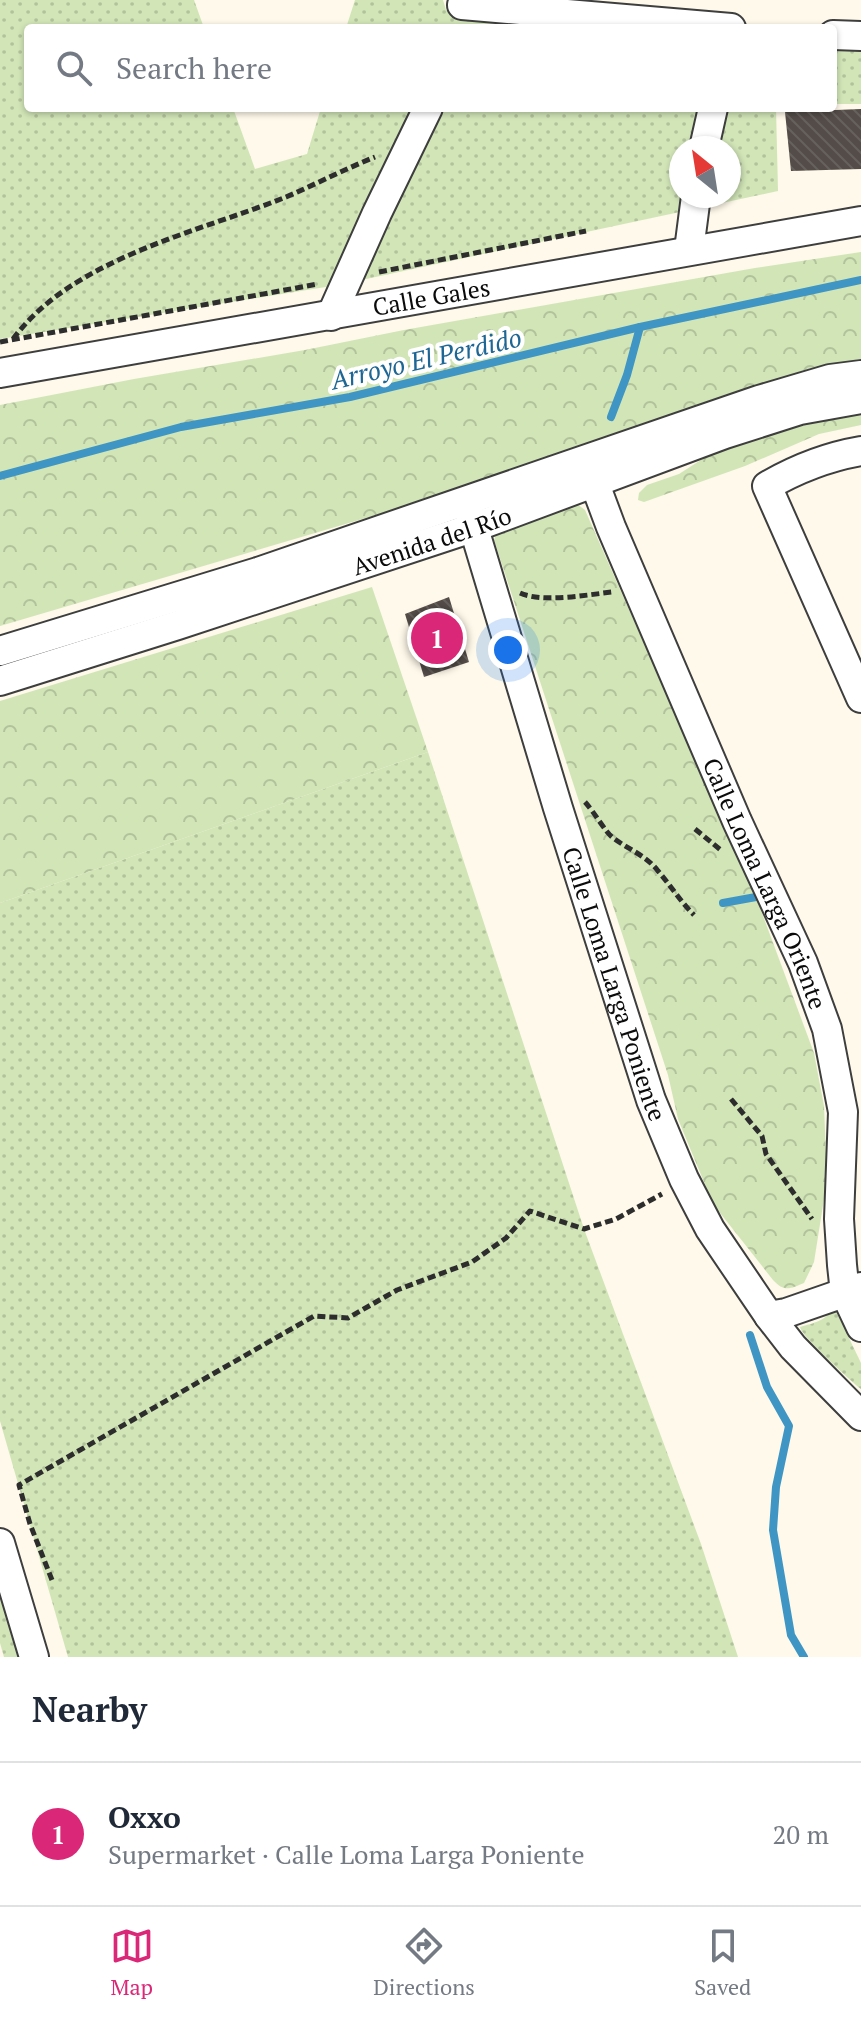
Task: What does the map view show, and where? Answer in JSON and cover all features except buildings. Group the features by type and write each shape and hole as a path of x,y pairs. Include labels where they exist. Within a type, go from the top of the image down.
{"street":[{"path":"460,11 667,24"},
{"path":"837,35 861,36"},
{"path":"331,316 426,112"},
{"path":"707,136 712,112"},
{"path":"689,250 694,208"},
{"name":"Calle Gales","path":"3,360 331,316 861,221"},
{"name":"Avenida del Río","path":"590,472 759,400 830,379 861,375"},
{"name":"Avenida del Río","path":"0,681 192,621 470,514 590,472 800,410 861,399"},
{"path":"861,451 834,455 797,468 767,486 861,698"},
{"name":"Calle Loma Larga Oriente","path":"590,472 737,821 803,963 851,1098 843,1124 839,1219 861,1327"},
{"name":"Avenida del Río","path":"0,651 258,572 470,514"},
{"name":"Calle Loma Larga Poniente","path":"470,514 558,808 651,1100 710,1229 793,1347 861,1416"},
{"path":"769,1316 853,1290"},
{"path":"0,1543 34,1657"}],"path":[{"path":"3,360 25,322 60,293 122,259 287,196 412,142"},
{"path":"0,342 586,231"},
{"path":"512,588 533,598 548,599 619,591"},
{"path":"582,799 599,817 610,836 635,850 657,869 674,895 694,915"},
{"path":"695,829 719,849 732,855"},
{"path":"731,1099 762,1136 766,1154 821,1229"},
{"path":"52,1580 30,1524 19,1485 314,1316 348,1318 397,1290 472,1262 506,1238 530,1211 584,1229 616,1219 665,1193 693,1196"}],"green space":[{"path":"0,0 194,0 203,24 24,24 24,112 234,112 255,169 307,154 320,112 776,112 778,191 741,199 741,136 669,136 669,208 698,208 338,285 0,339"},
{"path":"355,0 443,0 446,10 470,20 522,24 347,24"},
{"path":"837,49 861,51 861,104 837,104"},
{"path":"861,252 861,359 811,368 403,507 0,626 0,405 404,330"},
{"path":"861,406 861,425 819,434 745,466 644,502 638,500 639,493 647,485 679,474 732,440"},
{"path":"577,504 585,510 756,897 814,1053 824,1106 827,1180 814,1262 804,1283 791,1288 784,1288 773,1280 713,1204 678,1119 668,1075 494,540 497,532"},
{"path":"372,587 428,752 0,903 0,701"},
{"path":"428,752 584,1229 701,1544 738,1657 68,1657 0,1421 0,903"},
{"path":"834,1307 861,1363 861,1389 817,1349 800,1327 815,1323"},
{"path":"0,1596 20,1657 4,1657 0,1643"}],"waterway":[{"name":"Arroyo El Perdido","path":"0,476 181,427 350,397 640,327 861,280"},
{"path":"611,417 640,327"},
{"path":"723,903 756,897"},
{"path":"750,1335 767,1387 789,1426 776,1487 773,1530 791,1635 804,1657"}],"place":[{"name":"Oxxo","path":"437,638"}]}
